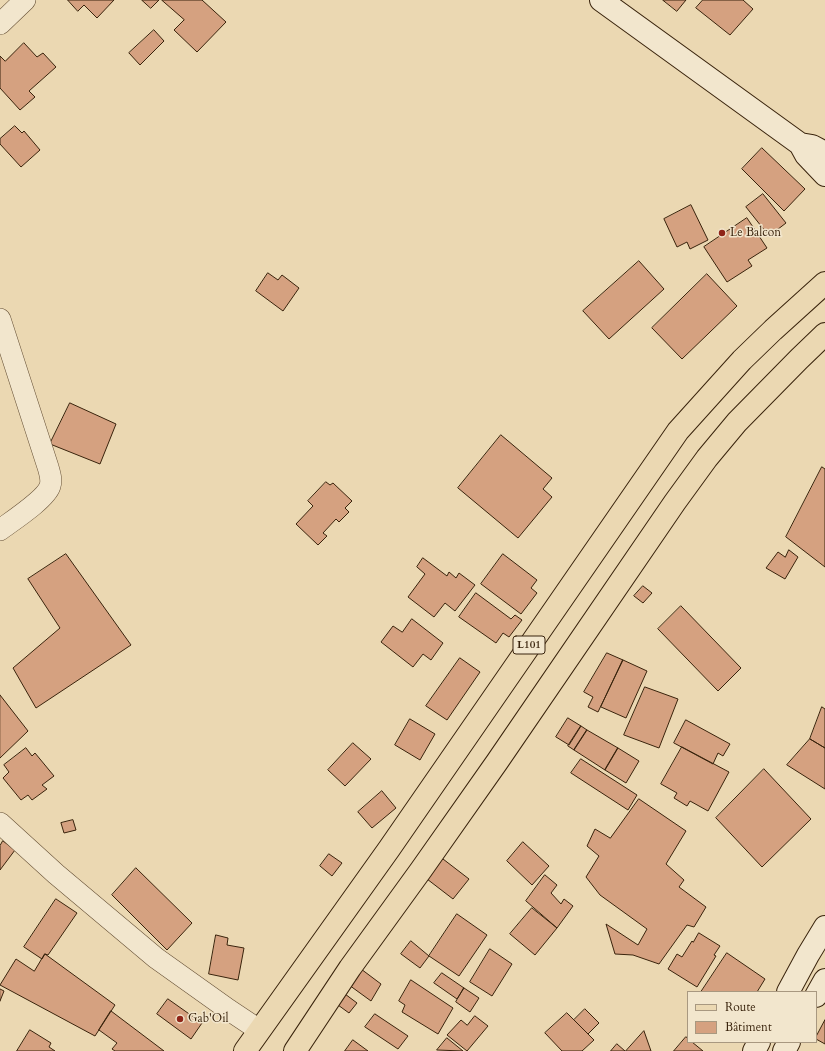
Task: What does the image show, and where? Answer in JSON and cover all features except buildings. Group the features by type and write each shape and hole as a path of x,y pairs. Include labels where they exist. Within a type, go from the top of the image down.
{"main road":[{"path":"601,0 800,144 806,155 825,175"},
{"path":"800,144 812,146 825,153"},
{"name":"L101","path":"245,1051 389,849 678,431 742,360 825,282"},
{"path":"295,1051 350,968 492,768 674,502 707,458 737,422 825,334"},
{"path":"789,991 825,927"},
{"path":"817,994 825,980"}],"street":[{"path":"0,24 25,0"},
{"path":"0,319 48,467 50,485 48,492 38,501 0,530"},
{"path":"0,823 56,874 156,958 259,1030"}],"place":[{"name":"Le Balcon","path":"722,233"},
{"name":"Gab'Oil","path":"180,1019"}]}
